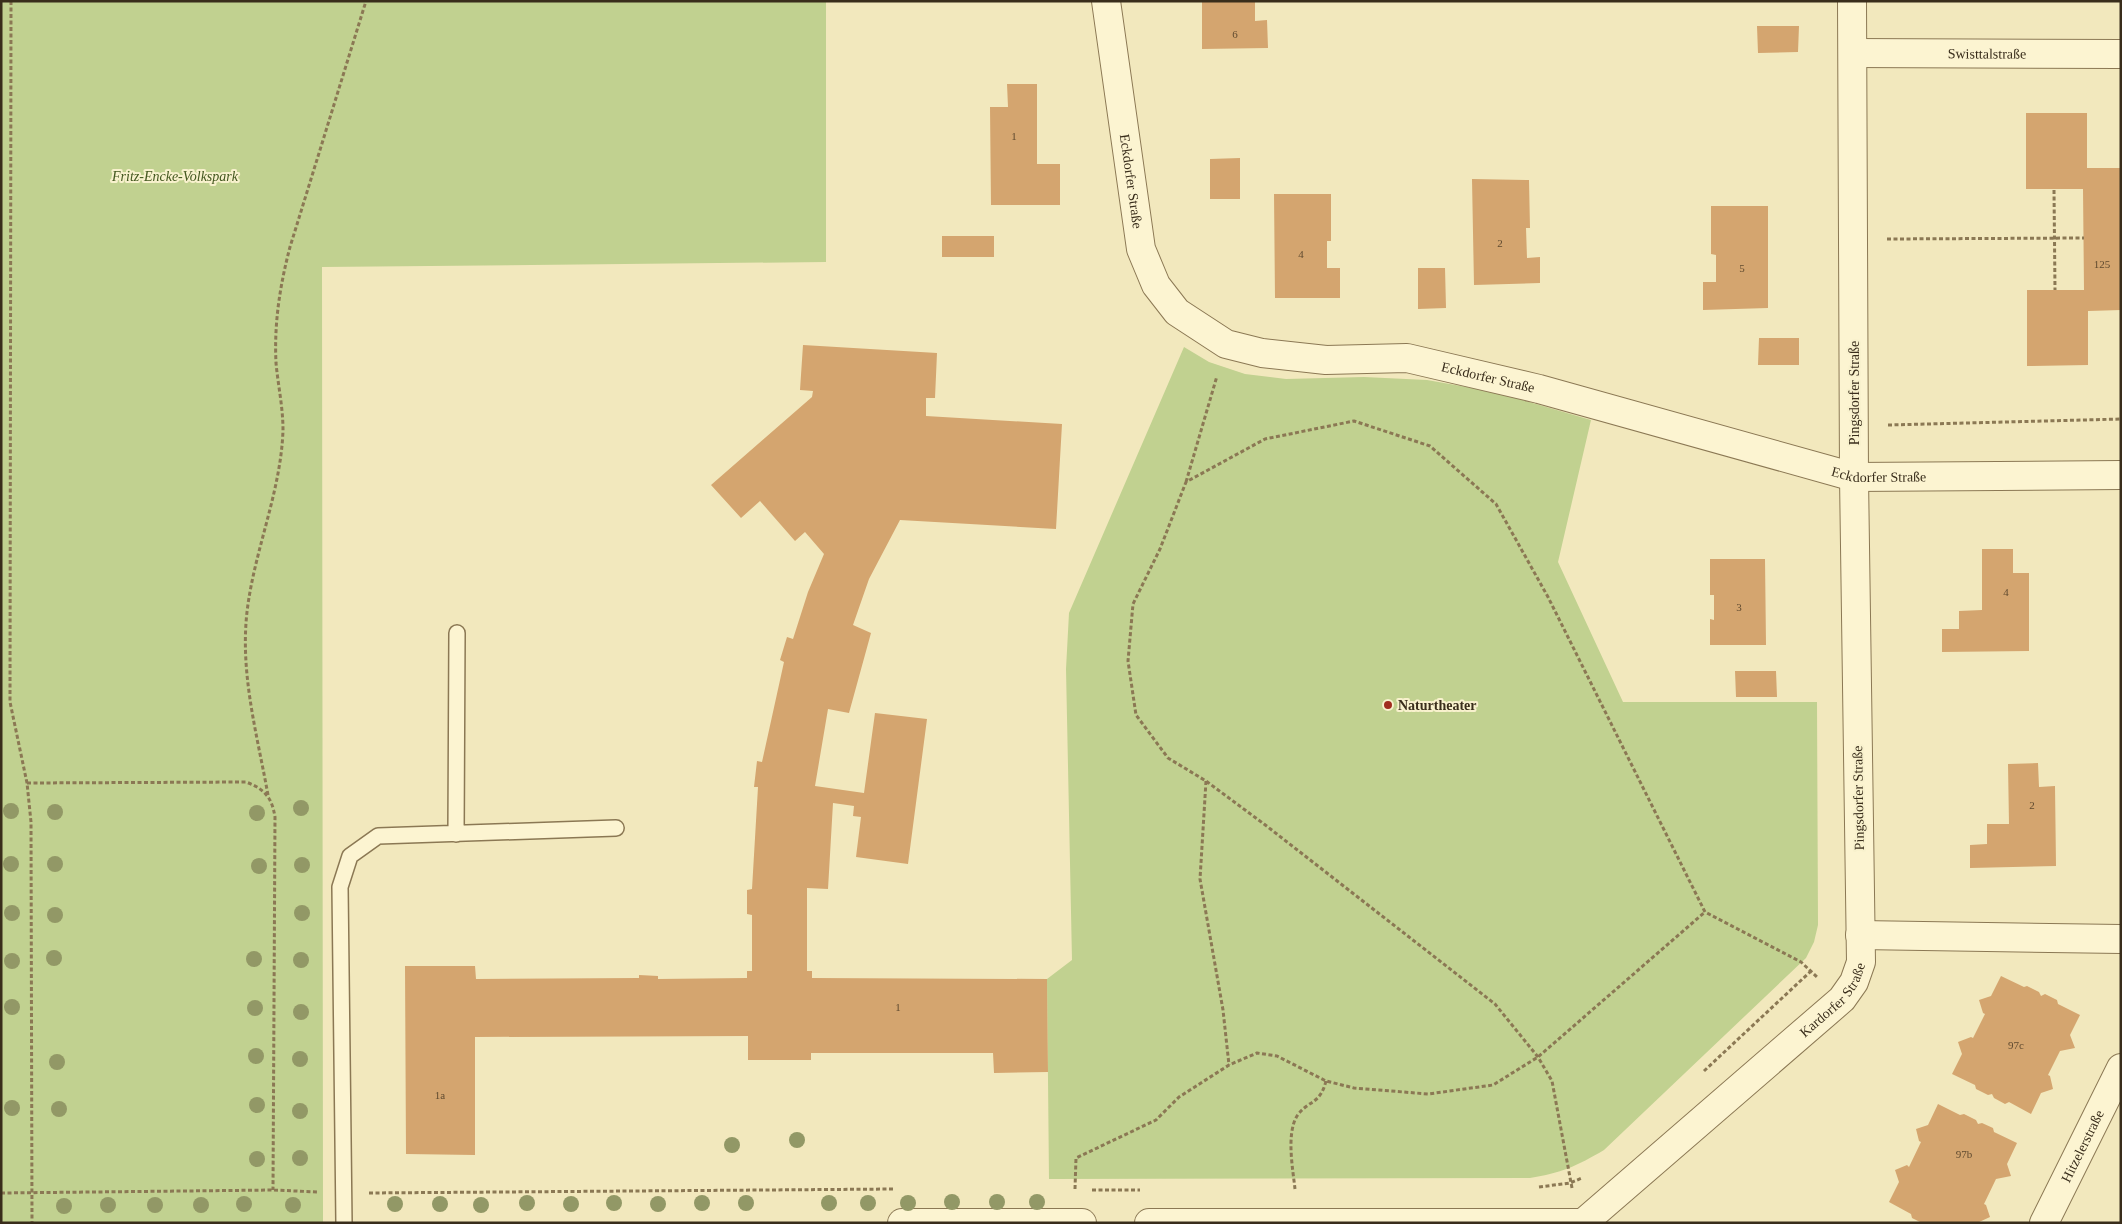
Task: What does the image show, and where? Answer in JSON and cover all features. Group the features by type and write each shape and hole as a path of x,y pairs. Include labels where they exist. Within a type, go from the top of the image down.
{"street":[{"name":"Eckdorfer Straße","path":"1106,1 1142,249 1156,284 1177,312 1226,344 1262,353 1326,360 1407,358 1539,389 1854,477 2121,475"},
{"name":"Pingsdorfer Straße","path":"1852,1 1854,477 1860,935"},
{"name":"Swisttalstraße","path":"1853,52 2121,54"},
{"path":"1860,935 2121,939"},
{"name":"Kardorfer Straße","path":"1582,1223 1842,999 1854,982 1861,962 1860,935"},
{"name":"Hitzelerstraße","path":"2044,1223 2121,1068"},
{"path":"902,1223 1078,1222"},
{"path":"1149,1223 1582,1223"}],"lane":[{"path":"456,834 457,633"},
{"path":"344,1223 340,887 350,856 378,836 616,828"}],"path":[{"path":"12,1 10,702 27,783 31,832 32,1223"},
{"path":"273,1190 275,817 273,805 268,795 246,681 244,647 247,610 280,461 283,430 282,397 276,364 276,329 280,287 290,247 366,1"},
{"path":"2054,190 2054,290"},
{"path":"1854,239 2084,238"},
{"path":"1226,344 1186,482 1160,549 1132,604 1128,660 1136,715 1168,758 1206,781 1495,1004 1538,1056 1552,1081 1570,1183 1582,1223"},
{"path":"1854,426 2121,419"},
{"path":"1186,482 1265,439 1354,421 1430,446 1496,504 1548,596 1705,912 1801,962 1842,999"},
{"path":"1206,781 1200,879 1223,1010 1230,1065"},
{"path":"27,783 246,782 258,786 268,795"},
{"path":"1078,1222 1075,1190 1076,1158 1156,1120 1179,1098 1230,1065 1257,1053 1277,1056 1326,1081 1354,1088 1428,1094 1494,1085 1538,1056 1705,912"},
{"path":"1697,1078 1811,971"},
{"path":"1295,1189 1292,1137 1297,1116 1322,1094 1326,1081"},
{"path":"1532,1188 1570,1183 1584,1177"},
{"path":"1,1193 273,1190 344,1193 900,1189"},
{"path":"1285,1189 1305,1189"},
{"path":"1065,1190 1141,1190"}],"green space":[{"name":"Fritz-Encke-Volkspark","path":"1,1 826,1 826,262 322,267 323,1223 1,1223"},
{"path":"1184,347 1209,362 1245,374 1286,379 1364,377 1427,380 1495,392 1591,420 1558,562 1623,702 1817,702 1818,925 1814,942 1806,958 1604,1150 1577,1165 1551,1174 1530,1178 1049,1179 1047,979 1072,960 1066,669 1069,613"}],"building":[{"path":"1202,1 1255,1 1255,21 1267,20 1268,48 1202,49"},
{"path":"1757,26 1799,26 1798,52 1758,53"},
{"path":"1007,84 1037,84 1037,164 1060,164 1060,205 991,205 990,107 1008,107"},
{"path":"2026,113 2087,113 2087,168 2121,168 2121,310 2088,311 2088,365 2027,366 2027,290 2084,290 2083,189 2026,189"},
{"path":"1240,158 1240,199 1210,199 1210,159"},
{"path":"1472,179 1529,180 1530,228 1526,228 1527,258 1540,257 1540,283 1474,285"},
{"path":"1274,194 1331,194 1331,241 1327,241 1327,268 1340,268 1340,298 1275,298"},
{"path":"1711,206 1768,206 1768,308 1703,310 1703,282 1716,282 1716,255 1711,254"},
{"path":"942,236 994,236 994,257 942,257"},
{"path":"1418,268 1445,268 1446,308 1418,309"},
{"path":"1759,338 1799,338 1799,365 1758,365"},
{"path":"803,345 937,353 935,398 926,398 926,416 1062,424 1056,529 900,520 869,579 853,625 871,633 849,713 828,709 815,786 864,793 875,713 927,719 908,864 856,857 861,817 853,816 854,806 833,803 828,889 807,888 807,971 812,971 812,978 1047,979 1048,1072 994,1073 993,1053 811,1053 811,1060 748,1060 748,1036 475,1037 475,1155 406,1154 405,966 475,966 476,979 639,978 639,975 658,976 658,979 747,978 747,971 752,971 752,915 747,914 747,890 752,889 758,787 754,787 757,761 762,762 784,662 780,660 787,637 793,639 808,592 824,554 805,532 795,541 760,501 741,518 711,485 812,397 813,391 800,390"},
{"path":"1982,549 2013,549 2013,573 2029,573 2029,651 1942,652 1942,629 1959,629 1959,611 1982,610"},
{"path":"1710,559 1765,559 1766,645 1710,645 1710,619 1714,620 1714,595 1710,595"},
{"path":"1735,671 1776,671 1777,697 1736,697"},
{"path":"2038,763 2039,787 2055,786 2056,866 1970,868 1970,845 1987,844 1987,824 2009,824 2008,764"},
{"path":"2001,976 2039,992 2041,996 2045,994 2057,1000 2058,1004 2080,1015 2070,1035 2075,1048 2060,1051 2048,1075 2050,1076 2053,1089 2041,1093 2031,1114 2009,1102 2005,1104 1994,1098 1992,1094 1988,1095 1976,1089 1975,1085 1952,1074 1962,1054 1958,1042 1973,1038 1985,1014 1979,1000 1991,996"},
{"path":"1938,1104 1960,1115 1964,1114 1976,1120 1978,1124 1982,1123 1993,1128 1994,1132 2017,1143 2007,1164 2011,1176 1996,1179 1984,1204 1990,1217 1977,1223 1922,1223 1912,1218 1911,1214 1889,1202 1899,1182 1895,1170 1907,1165 1909,1167 1921,1142 1919,1141 1916,1129 1928,1125"}],"place":[{"name":"Naturtheater","path":"1388,705"}]}
